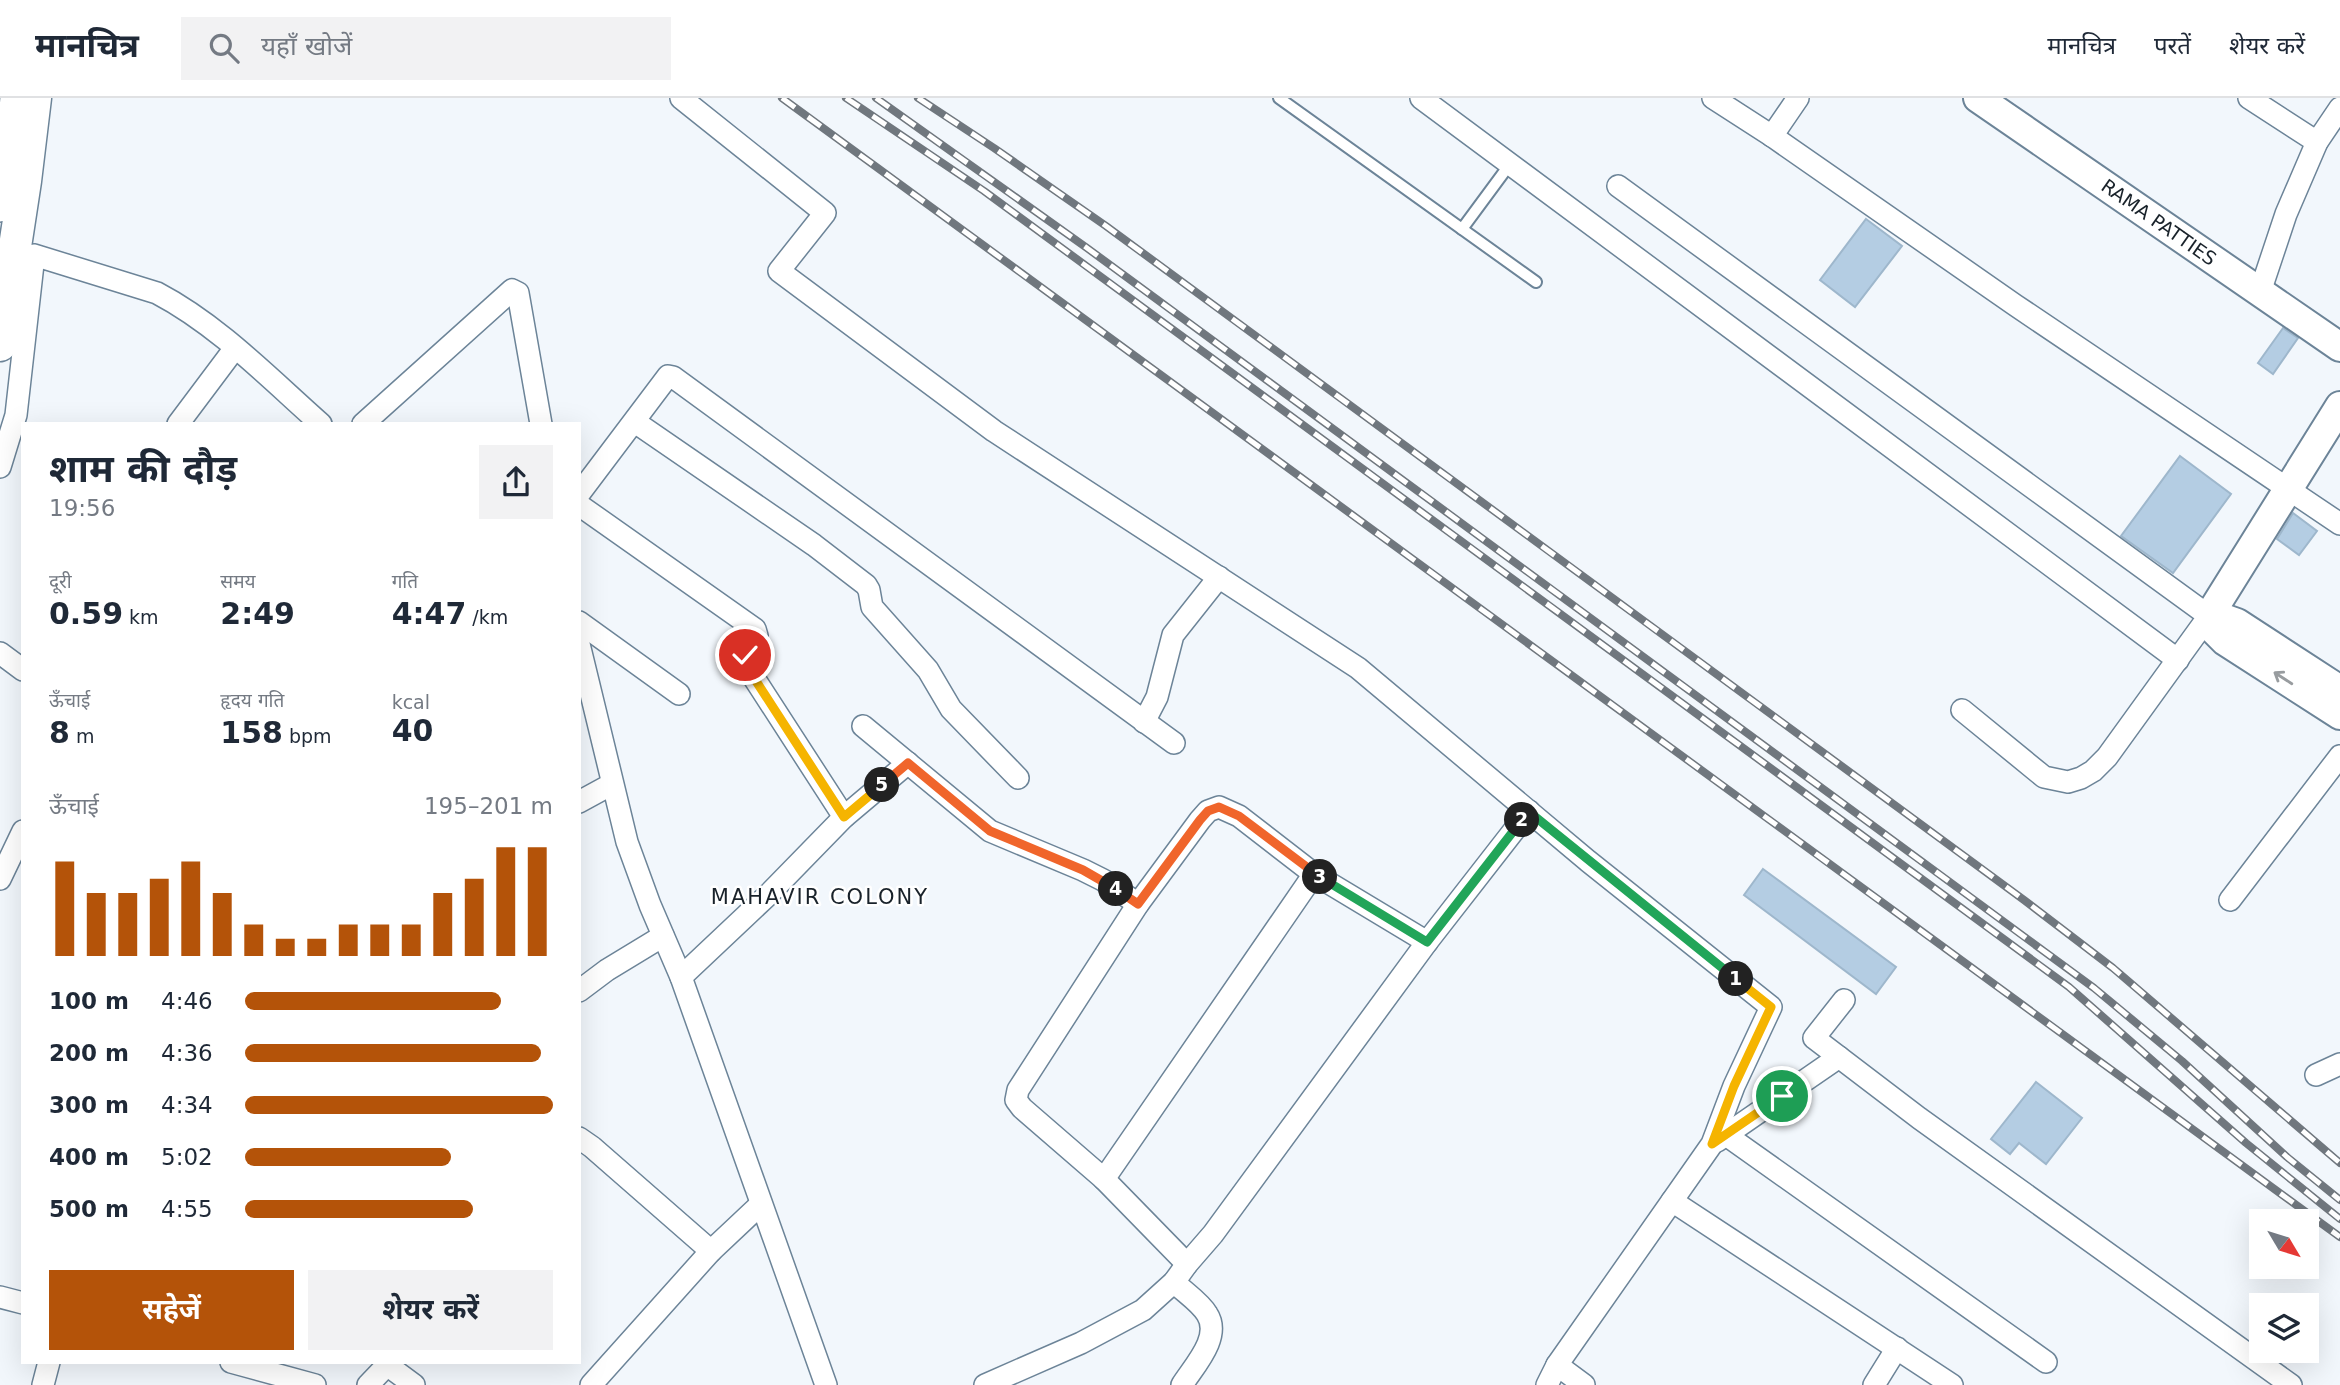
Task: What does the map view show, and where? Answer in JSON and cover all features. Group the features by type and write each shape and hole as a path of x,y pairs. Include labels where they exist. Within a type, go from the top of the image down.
{"main road":[{"path":"0,345 25,181 34,98"}],"street":[{"path":"0,211 11,98"},
{"path":"681,98 825,213 779,271 995,431 1358,668 1528,811 1771,1007 1734,1086 1719,1139"},
{"path":"1421,98 2178,660"},
{"path":"1713,98 2340,524"},
{"path":"1772,136 1798,98"},
{"name":"RAMA PATTIES","path":"1978,98 2340,347"},
{"path":"2249,98 2317,142"},
{"path":"2260,292 2286,214 2317,142 2340,108"},
{"path":"1618,186 2209,616 2237,623 2340,690"},
{"path":"0,467 16,415 34,255 157,293 194,316 235,348 319,422"},
{"path":"365,422 512,290 518,293 541,422"},
{"path":"180,422 235,348"},
{"path":"581,491 635,422 661,382 667,376 673,377 1174,743"},
{"path":"1962,710 2044,777 2068,782 2093,771 2107,757 2209,616 2340,406"},
{"path":"635,422 814,545 866,585 872,607 928,670 951,709 1018,778"},
{"path":"581,506 755,629 757,636 745,655 745,664 844,817"},
{"path":"1144,722 1157,697 1174,635 1219,578"},
{"path":"2209,616 2215,631 2225,641 2340,715"},
{"path":"581,623 679,694"},
{"path":"581,652 627,842 681,977 826,1385"},
{"path":"863,726 990,831 1083,870 1138,904"},
{"path":"681,977 768,895 844,817 908,763"},
{"path":"2230,900 2339,764"},
{"path":"581,801 611,784"},
{"path":"1186,1264 1104,1179 1022,1108 1016,1095 1138,904 1200,820 1208,811 1219,807 1239,816 1314,874 1427,942"},
{"path":"985,1385 1081,1343 1143,1310 1174,1282 1213,1234 1427,942 1528,811"},
{"path":"0,879 17,853"},
{"path":"1104,1179 1314,874"},
{"path":"581,990 607,970 663,936"},
{"path":"1844,1000 1814,1038 1919,1118 2291,1385"},
{"path":"1547,1385 1558,1365 1672,1201 1719,1139 1839,1057"},
{"path":"2316,1075 2340,1064"},
{"path":"581,1139 711,1251"},
{"path":"1719,1139 2046,1362"},
{"path":"1672,1201 1952,1385"},
{"path":"591,1385 711,1251 761,1203"},
{"path":"1174,1282 1207,1313 1211,1325 1211,1335 1205,1349 1182,1385"},
{"path":"0,1297 21,1302"},
{"path":"1874,1385 1897,1348"},
{"path":"43,1385 48,1364"},
{"path":"238,1364 315,1385"},
{"path":"368,1385 389,1364 414,1385"},
{"path":"1558,1365 1584,1385"}],"lane":[{"path":"1279,98 1536,282"},
{"path":"1462,229 1510,164"}],"building":[{"path":"1866,219 1902,246 1855,307 1820,280"},
{"path":"2283,328 2298,338 2273,374 2258,363"},
{"path":"2180,456 2231,494 2173,573 2121,536"},
{"path":"2293,513 2317,531 2299,555 2277,539"},
{"path":"1763,869 1896,967 1876,994 1744,895"},
{"path":"2036,1082 2082,1118 2046,1164 2019,1143 2010,1154 1991,1139"}],"railway":[{"path":"782,98 2340,1237"},
{"path":"846,98 984,191 2069,987 2246,1143 2340,1219"},
{"path":"876,98 1087,248 2094,988 2182,1061 2287,1157 2340,1200"},
{"path":"918,98 1106,226 2024,900 2113,968 2340,1163"}],"district":[{"name":"MAHAVIR COLONY","path":"820,897"}],"route":[{"path":"745,655 745,664 844,817 908,763 990,831 1083,870 1138,904 1200,820 1208,811 1219,807 1239,816 1314,874 1427,942 1528,811 1771,1007 1734,1086 1712,1144 1782,1096"}]}
